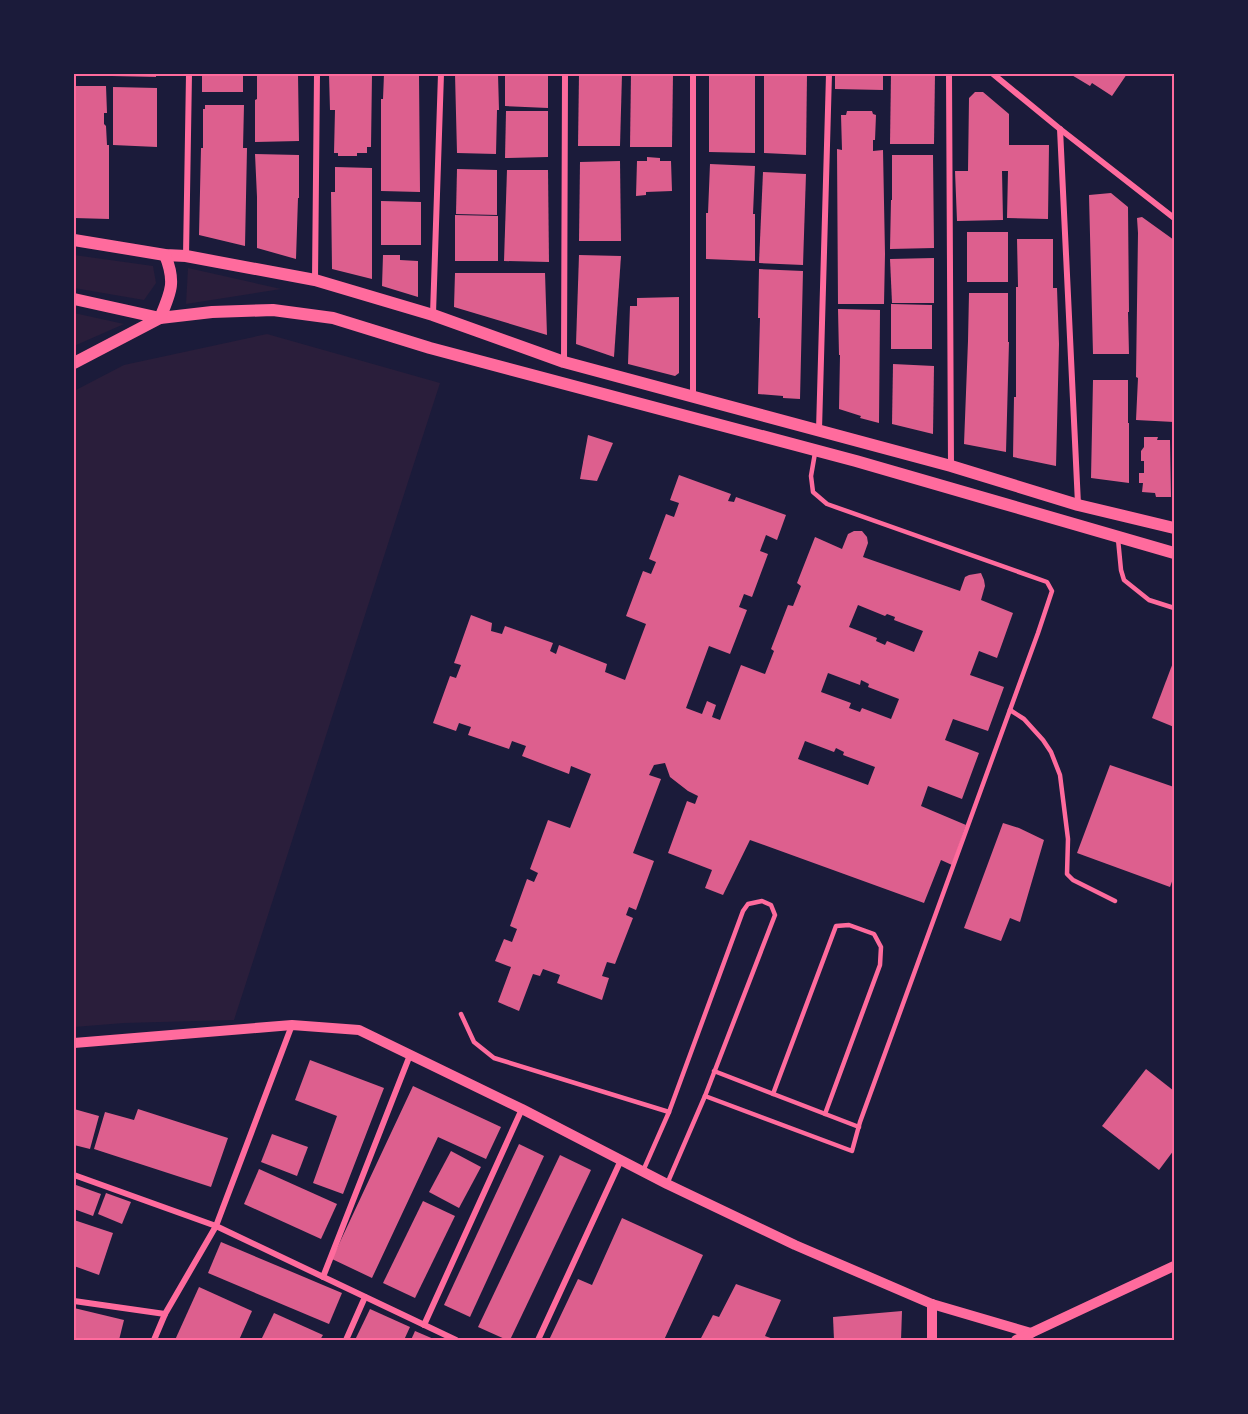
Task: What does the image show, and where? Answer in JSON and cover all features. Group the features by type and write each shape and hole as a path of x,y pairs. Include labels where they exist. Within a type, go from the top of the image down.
{"main road":[{"path":"74,240 165,255 186,256 315,280 433,315 564,362 951,466 1078,505 1174,528"},
{"path":"74,363 160,318 170,293 172,271 165,255"},
{"path":"74,298 160,318 212,312 273,310 333,318 430,348 932,482 1174,553"}],"street":[{"path":"186,256 189,74"},
{"path":"315,280 317,74"},
{"path":"433,315 441,74"},
{"path":"564,362 566,74"},
{"path":"693,74 693,398"},
{"path":"819,430 829,74"},
{"path":"949,74 951,466"},
{"path":"993,74 1174,218"},
{"path":"1060,129 1078,505"},
{"path":"74,1043 292,1025 359,1030 522,1109 667,1184 795,1245 932,1304 1031,1333"},
{"path":"154,1341 165,1314 216,1226 292,1025"},
{"path":"323,1277 411,1054"},
{"path":"424,1325 522,1109"},
{"path":"538,1341 621,1160"},
{"path":"74,1175 216,1226 456,1341"},
{"path":"1016,1341 1174,1266"},
{"path":"346,1341 365,1297"},
{"path":"74,1301 165,1314"},
{"path":"932,1304 932,1341"}],"lane":[{"path":"705,1096 852,1151 1052,591 1047,582 827,504 813,492 815,450"},
{"path":"1118,537 1124,580 1149,600 1174,608"},
{"path":"1010,710 1024,719 1043,740 1051,752 1060,775 1068,839 1067,874 1073,880 1115,901"},
{"path":"643,1171 669,1112 743,911 748,904 762,901 771,905 775,915 705,1096 667,1184"},
{"path":"773,1094 836,926 849,925 874,934 882,947 880,965 825,1114"},
{"path":"461,1014 474,1042 494,1058 669,1112"},
{"path":"714,1071 859,1127"}],"shaded area":[{"path":"74,255 153,266 156,283 144,300 74,288"},
{"path":"188,268 281,289 186,304"},
{"path":"74,313 124,324 74,346"},
{"path":"267,334 440,383 234,1020 124,1023 74,1027 74,391 124,365"}],"building":[{"path":"74,74 105,74 105,76 74,76"},
{"path":"112,74 156,74 156,77 112,76"},
{"path":"202,74 243,74 243,92 202,92"},
{"path":"257,74 298,74 299,141 255,142"},
{"path":"329,74 372,74 371,147 367,147 367,153 357,153 357,156 338,156 338,153 334,153 335,110 330,110"},
{"path":"384,74 419,74 420,192 381,191 381,99 383,99"},
{"path":"455,74 498,74 499,110 497,110 496,154 457,153"},
{"path":"505,74 548,74 548,108 505,106"},
{"path":"579,74 622,74 620,146 578,146"},
{"path":"631,74 673,74 672,147 630,147"},
{"path":"709,74 755,74 755,153 709,152"},
{"path":"764,74 807,74 806,155 764,153"},
{"path":"835,74 883,74 883,90 835,89"},
{"path":"891,74 935,74 934,144 890,144"},
{"path":"1070,74 1127,74 1112,96 1092,83 1090,86"},
{"path":"74,86 106,86 107,113 104,113 104,124 107,145 109,145 109,219 74,218"},
{"path":"113,87 157,88 157,147 113,145"},
{"path":"975,92 983,92 1009,114 1009,145 1049,145 1048,219 1007,218 1008,171 1002,171 1003,220 957,221 955,171 968,171 969,98"},
{"path":"205,105 244,105 243,148 247,148 245,246 199,235 201,148 203,148 203,109"},
{"path":"506,111 548,111 548,157 505,158"},
{"path":"847,111 872,111 876,115 873,151 883,150 884,304 838,304 837,149 842,150 841,115 846,115"},
{"path":"255,154 299,155 296,259 257,248"},
{"path":"892,155 933,155 934,248 890,249"},
{"path":"647,157 660,158 660,161 671,161 672,191 646,192 646,195 636,196 637,161 647,161"},
{"path":"620,161 621,241 579,241 580,162"},
{"path":"710,164 755,166 753,214 755,214 755,261 706,259 706,213 708,213"},
{"path":"335,167 372,168 372,279 332,269 331,192 335,192"},
{"path":"457,169 497,170 497,215 456,214"},
{"path":"507,170 548,170 549,262 504,261"},
{"path":"763,172 806,174 803,265 759,263"},
{"path":"1111,193 1128,207 1129,354 1093,354 1089,195"},
{"path":"381,201 421,202 421,245 381,245"},
{"path":"455,215 498,216 498,261 455,261"},
{"path":"1142,217 1174,240 1174,422 1136,420 1137,218"},
{"path":"967,232 1008,232 1008,282 967,282"},
{"path":"1017,239 1053,239 1053,288 1057,288 1059,344 1056,466 1013,457 1014,397 1016,397"},
{"path":"383,255 400,255 400,260 418,261 418,297 382,286"},
{"path":"579,255 621,256 614,357 576,344"},
{"path":"934,258 934,303 892,303 890,259"},
{"path":"759,269 803,271 800,399 758,394"},
{"path":"455,273 545,273 547,335 454,307"},
{"path":"969,293 1008,293 1006,452 964,444"},
{"path":"679,297 679,373 675,376 628,364 630,306 637,306 637,298"},
{"path":"891,304 932,305 932,349 891,349"},
{"path":"838,309 880,310 879,423 839,409"},
{"path":"893,364 934,366 933,434 892,424"},
{"path":"1093,380 1128,380 1129,483 1091,478"},
{"path":"588,435 613,443 597,481 580,479"},
{"path":"1144,437 1170,440 1171,497 1156,497 1155,493 1142,492 1143,483 1139,483 1139,473 1144,473 1141,451 1144,447"},
{"path":"679,475 731,494 728,501 734,502 736,497 786,515 777,540 766,535 760,551 768,554 752,597 744,594 739,607 747,610 730,654 709,646 686,708 702,714 707,701 716,705 712,717 720,720 741,665 765,674 774,651 771,649 788,605 793,606 801,586 797,583 815,537 842,549 848,534 862,531 868,543 863,557 960,591 965,577 981,573 985,586 981,600 1013,613 997,658 979,651 970,675 1004,687 988,731 953,719 945,740 979,753 962,799 928,786 921,806 966,825 952,865 941,860 924,903 750,840 723,895 705,888 712,870 668,853 687,801 695,804 698,796 670,777 665,763 654,765 649,775 661,779 633,853 654,861 636,910 629,907 626,915 633,918 615,964 607,962 602,976 609,978 602,1000 557,983 560,975 543,969 540,976 533,974 519,1011 498,1002 511,967 495,961 504,939 512,942 517,929 510,926 527,879 534,882 538,873 530,869 548,820 570,828 591,774 571,766 569,774 522,756 526,746 512,741 509,749 468,735 471,727 459,723 456,731 433,723 450,676 456,678 461,665 454,663 471,615 492,623 491,631 502,634 505,626 553,643 550,651 556,654 559,645 607,664 605,672 625,680 646,624 626,616 643,571 651,574 656,562 649,559 666,514 674,517 679,503 670,500","holes":["858,605 885,616 887,614 895,617 894,620 923,631 914,652 887,641 885,645 876,641 877,638 849,627","828,673 860,685 861,680 869,684 868,687 899,699 891,719 862,708 860,712 849,708 851,703 821,692","805,741 834,752 836,748 844,752 843,755 875,767 868,785 798,759"]},
{"path":"1174,660 1174,727 1152,718"},
{"path":"1110,765 1174,787 1174,876 1170,887 1077,853"},
{"path":"1003,823 1044,840 1020,922 1010,918 1001,941 964,928"},
{"path":"310,1060 384,1088 343,1194 313,1183 337,1116 295,1100"},
{"path":"1146,1069 1174,1091 1174,1150 1159,1170 1102,1126"},
{"path":"413,1086 501,1127 486,1159 438,1137 372,1278 332,1259"},
{"path":"74,1109 99,1116 90,1149 74,1145"},
{"path":"138,1109 228,1138 211,1187 94,1149 105,1112 134,1120"},
{"path":"272,1134 308,1147 297,1176 261,1162"},
{"path":"519,1144 544,1156 470,1317 444,1305"},
{"path":"451,1151 481,1167 459,1208 429,1192"},
{"path":"560,1155 591,1170 510,1340 507,1340 478,1327"},
{"path":"259,1169 337,1204 321,1239 244,1204"},
{"path":"76,1185 101,1194 93,1216 74,1209"},
{"path":"106,1193 131,1202 122,1224 98,1214"},
{"path":"423,1201 455,1216 415,1298 383,1283"},
{"path":"622,1218 703,1255 664,1340 549,1340 578,1279 592,1285"},
{"path":"74,1220 113,1233 99,1275 74,1266"},
{"path":"221,1242 342,1293 329,1324 208,1273"},
{"path":"736,1284 781,1300 765,1336 776,1340 700,1340 713,1315 719,1317"},
{"path":"199,1287 252,1311 239,1340 175,1340"},
{"path":"74,1308 124,1320 119,1340 74,1340"},
{"path":"370,1309 410,1327 404,1340 355,1340"},
{"path":"902,1311 901,1340 834,1340 833,1317"},
{"path":"274,1313 323,1335 320,1340 261,1340"},
{"path":"415,1331 436,1340 411,1340"}]}
